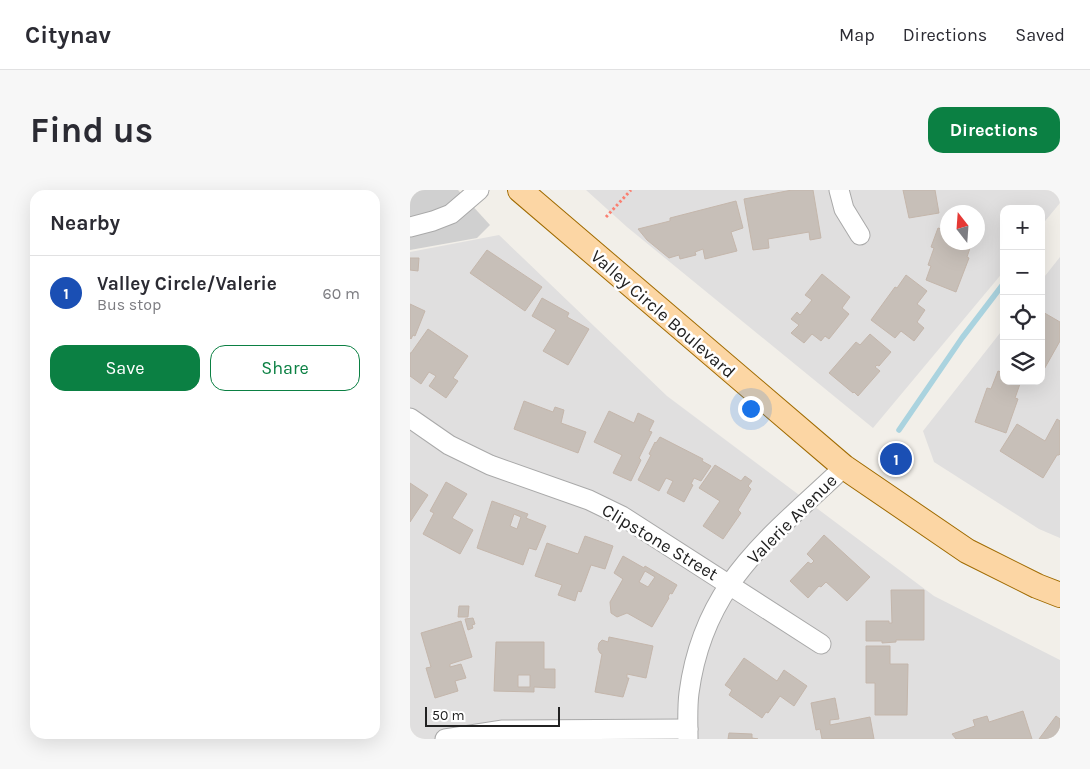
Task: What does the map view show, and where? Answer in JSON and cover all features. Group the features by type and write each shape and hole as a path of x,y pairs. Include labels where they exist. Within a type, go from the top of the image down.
{"main road":[{"name":"Valley Circle Boulevard","path":"520,190 844,467 967,551 1037,586 1060,595"}],"street":[{"path":"410,227 451,214 479,190"},
{"path":"839,190 844,209 860,235"},
{"name":"Clipstone Street","path":"410,418 449,445 490,465 589,500 622,516 821,644"},
{"name":"Valerie Avenue","path":"688,734 689,694 699,647 711,616 730,584 766,541 844,467"},
{"path":"446,739 503,730 688,734"}],"path":[{"path":"606,217 631,190"}],"shaded area":[{"path":"410,190 458,190 490,225 477,238 410,250"},
{"path":"586,190 1060,190 1060,203 1045,221 1045,205 1000,205 1000,276 873,428 627,227"},
{"path":"499,235 667,396 934,596 1060,660 1060,739 410,739 410,252"},
{"path":"1060,257 1060,538 1039,529 934,462 923,431 1000,333 1000,385 1045,385 1045,276"}],"building":[{"path":"792,190 813,190 821,238 810,240 809,232 768,239 769,248 753,250 744,199"},
{"path":"903,190 935,190 939,213 909,218"},
{"path":"736,201 743,228 731,232 737,251 705,259 703,249 695,252 696,255 680,259 679,255 669,258 647,240 638,229 670,221 670,218"},
{"path":"938,228 940,229 940,250 969,250 967,257 969,258 956,292 926,280 931,266 928,265 934,248 931,247"},
{"path":"487,250 542,287 525,311 470,273"},
{"path":"410,258 419,258 418,271 410,270"},
{"path":"822,274 850,297 842,308 849,314 829,339 825,336 821,341 812,334 804,343 791,333 799,325 791,319 797,312 800,315 812,300 805,295"},
{"path":"906,275 927,291 917,304 925,310 917,322 924,328 914,341 901,331 895,338 871,320"},
{"path":"542,298 569,313 567,317 589,329 568,365 543,351 556,330 532,316"},
{"path":"410,304 425,311 415,336 413,335 411,339 410,338"},
{"path":"1045,313 1060,322 1060,341 1045,368"},
{"path":"428,329 468,356 453,378 458,381 446,398 429,386 436,376 429,372 421,384 410,376 410,353"},
{"path":"870,334 891,352 879,366 875,367 880,371 858,396 829,373 856,342 860,345"},
{"path":"998,371 1000,372 1000,385 1020,385 1015,398 1018,399 1006,433 975,422 987,388 991,389"},
{"path":"524,401 553,412 555,407 564,410 561,423 586,432 578,453 514,429"},
{"path":"609,411 634,423 638,413 654,421 649,431 652,432 639,458 641,460 631,481 613,473 622,455 594,442"},
{"path":"1057,419 1060,421 1060,454 1057,455 1043,478 1000,451 1017,424 1045,441"},
{"path":"660,437 703,459 702,461 711,466 701,481 694,478 691,484 693,485 684,502 667,493 673,481 666,478 659,491 638,480 651,455 649,454 655,442"},
{"path":"715,465 741,481 745,476 752,481 748,486 751,489 738,510 741,513 723,539 703,526 720,501 699,488"},
{"path":"446,482 467,494 452,518 473,530 460,554 423,534 434,513 430,511"},
{"path":"410,483 428,495 410,522"},
{"path":"492,501 528,514 526,518 546,526 536,550 529,548 523,565 477,548","holes":["514,514 521,517 517,529 510,526"]},
{"path":"824,535 870,577 847,601 826,582 821,587 819,586 808,598 790,581 808,562 811,564 814,561 807,554"},
{"path":"585,536 613,546 605,569 591,565 581,592 578,591 575,601 558,595 562,585 535,576 547,543 578,554"},
{"path":"623,556 644,568 645,566 677,585 672,594 670,593 652,627 627,613 617,617 611,613 610,602 623,579 614,573","holes":["645,571 655,577 648,587 639,582"]},
{"path":"891,590 924,590 924,640 896,640 896,642 882,643 882,641 866,641 866,621 889,621 889,623 892,623"},
{"path":"459,606 469,606 468,617 458,617"},
{"path":"473,618 475,624 472,625 473,628 468,630 465,619"},
{"path":"461,621 472,657 450,664 450,667 461,664 466,678 455,681 458,691 435,698 426,668 431,667 421,633"},
{"path":"609,637 653,646 646,678 627,674 627,678 629,678 623,697 595,692 602,654 598,649 599,643 602,640 608,642"},
{"path":"496,642 544,642 544,669 555,669 555,688 534,687 534,692 494,691","holes":["518,675 530,675 530,687 518,687"]},
{"path":"866,646 890,646 890,664 908,664 907,715 875,715 875,683 866,683"},
{"path":"744,658 777,681 784,670 807,686 794,706 780,696 762,718 729,695 732,690 725,685"},
{"path":"835,698 839,719 830,720 830,725 870,717 874,739 822,739 820,729 816,730 811,703"},
{"path":"1023,711 1032,739 956,739 952,734 975,726 973,720 987,716 989,722"},
{"path":"1056,716 1060,719 1060,739 1039,739"},
{"path":"729,733 752,734 752,738 758,739 728,739"}],"waterway":[{"path":"899,430 962,338 1000,288"}],"place":[{"name":"Valley Circle/Valerie","path":"896,459"}]}
